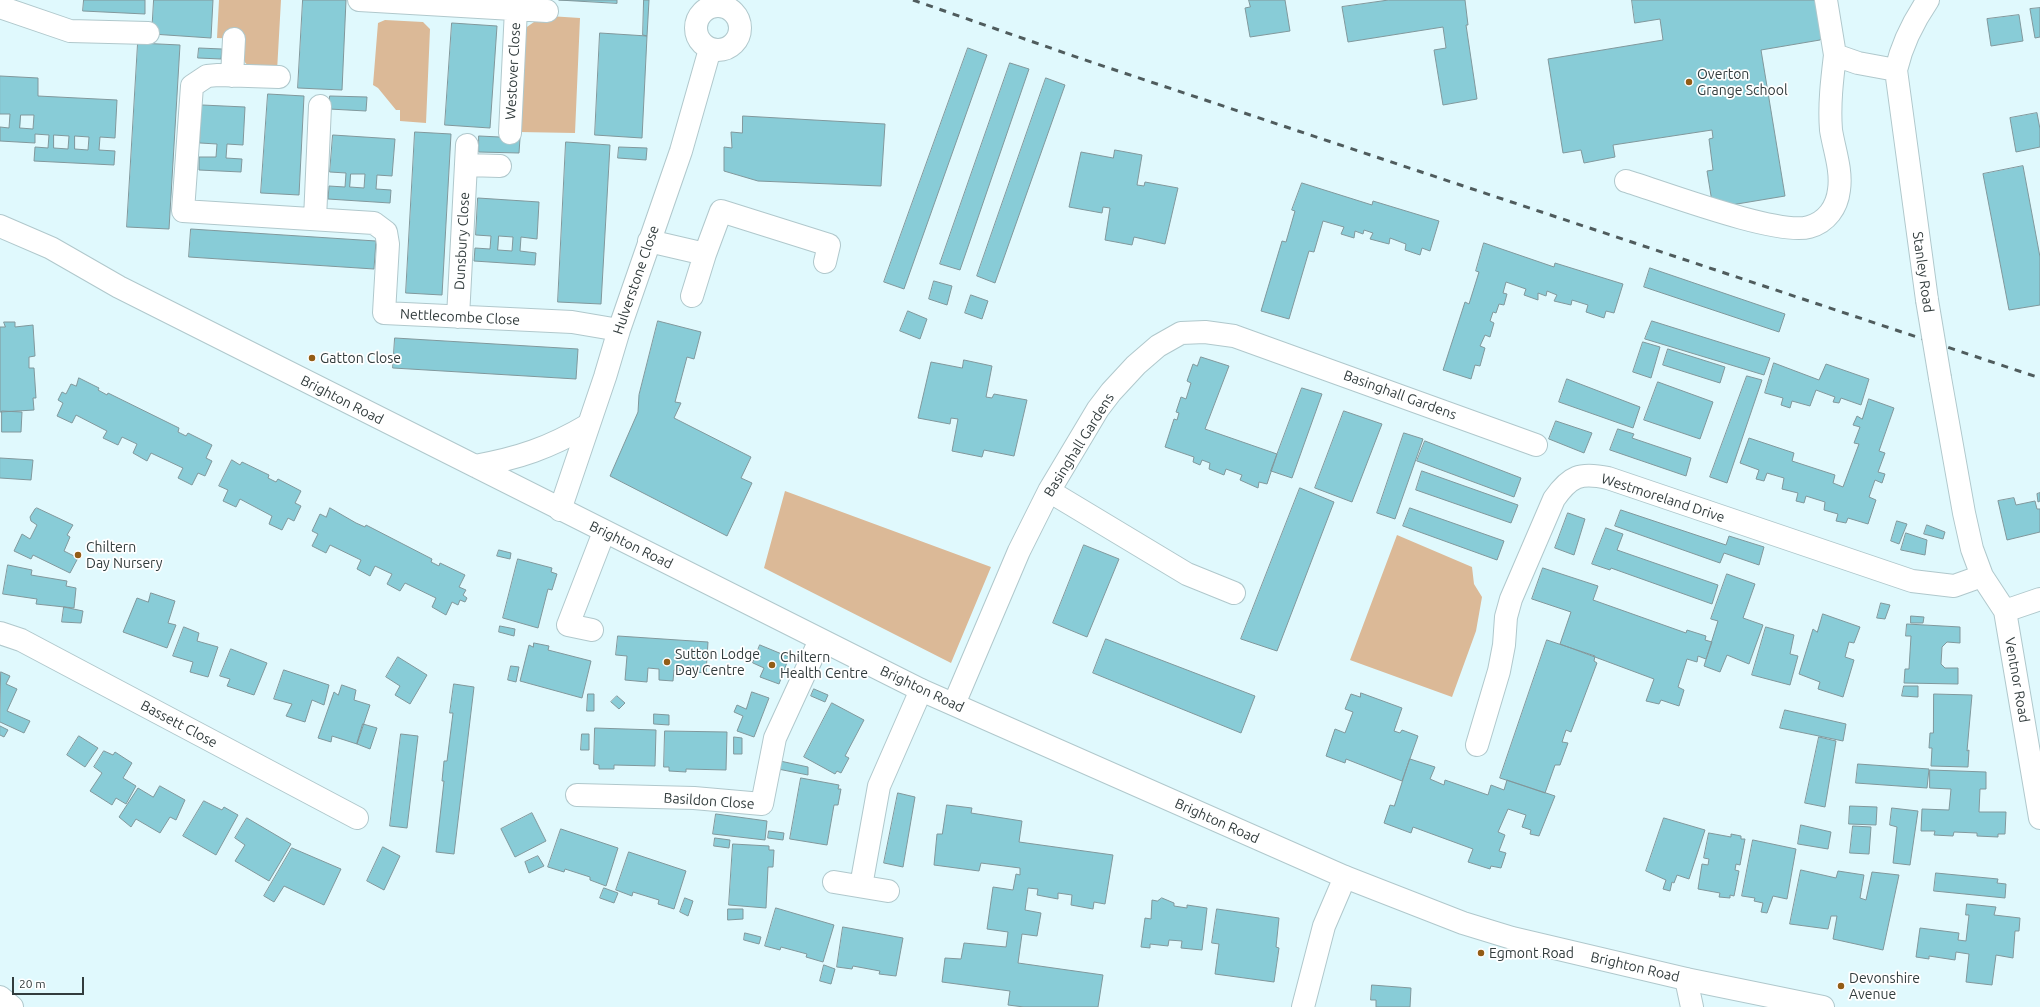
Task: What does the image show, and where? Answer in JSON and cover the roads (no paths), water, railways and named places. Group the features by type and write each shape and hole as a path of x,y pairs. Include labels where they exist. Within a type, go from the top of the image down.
{"street":[{"name":"Westover Close","path":"358,0 547,11"},
{"path":"1626,181 1772,225 1793,229 1809,227 1824,220 1832,212 1838,200 1840,188 1831,129 1830,98 1835,54 1826,0"},
{"name":"Stanley Road","path":"1928,0 1915,19 1901,50 1896,70 1927,300 1964,513 1972,549"},
{"path":"716,4 734,12 739,20 741,28 739,38 728,48 720,51 710,49 700,42 696,26 701,14 716,4"},
{"path":"0,7 70,30 148,33"},
{"name":"Westover Close","path":"510,133 516,9"},
{"path":"232,76 234,39"},
{"name":"Hulverstone Close","path":"560,510 619,330 681,151 710,49"},
{"path":"1835,54 1858,63 1896,70"},
{"name":"Nettlecombe Close","path":"279,77 207,76 192,86 184,211 374,223 386,232 388,244 384,313 572,322 619,330"},
{"path":"315,219 320,106"},
{"name":"Dunsbury Close","path":"458,317 466,155 500,166"},
{"path":"692,296 705,254 721,211 829,245 825,262"},
{"name":"Brighton Road","path":"0,226 51,248 119,287 560,510 921,690 1344,877 1463,922 1512,938 1686,979 1823,1007"},
{"path":"649,242 705,254"},
{"name":"Basinghall Gardens","path":"954,704 1019,551 1049,491 1098,409 1111,392 1136,365 1158,346 1181,333 1205,332 1234,336 1536,445"},
{"path":"475,466 513,459 540,450 566,438 588,425"},
{"name":"Westmoreland Drive","path":"1477,745 1499,671 1504,645 1506,617 1511,599 1554,499 1564,484 1576,477 1592,475 1608,478 1912,580 1954,586 1982,576"},
{"path":"1049,491 1187,574 1234,593"},
{"path":"592,630 568,625 604,532"},
{"name":"Ventnor Road","path":"1972,549 1982,576 2005,611 2040,818"},
{"path":"2005,611 2040,599"},
{"name":"Bassett Close","path":"0,633 21,640 357,818"},
{"name":"Basildon Close","path":"577,794 694,798 762,804 775,738 820,640"},
{"path":"861,886 879,786 921,690"},
{"path":"1303,1007 1324,926 1344,877"},
{"path":"834,882 888,891"},
{"path":"1686,979 1692,1007"},
{"path":"0,997 12,1007"}],"railway":[{"path":"913,0 1082,59 2040,378"}],"place":[{"name":"Overton Grange School","path":"1689,82"},
{"name":"Gatton Close","path":"312,358"},
{"name":"Chiltern Day Nursery","path":"78,555"},
{"name":"Sutton Lodge Day Centre","path":"667,662"},
{"name":"Chiltern Health Centre","path":"772,665"},
{"name":"Egmont Road","path":"1481,953"},
{"name":"Devonshire Avenue","path":"1841,986"}]}
